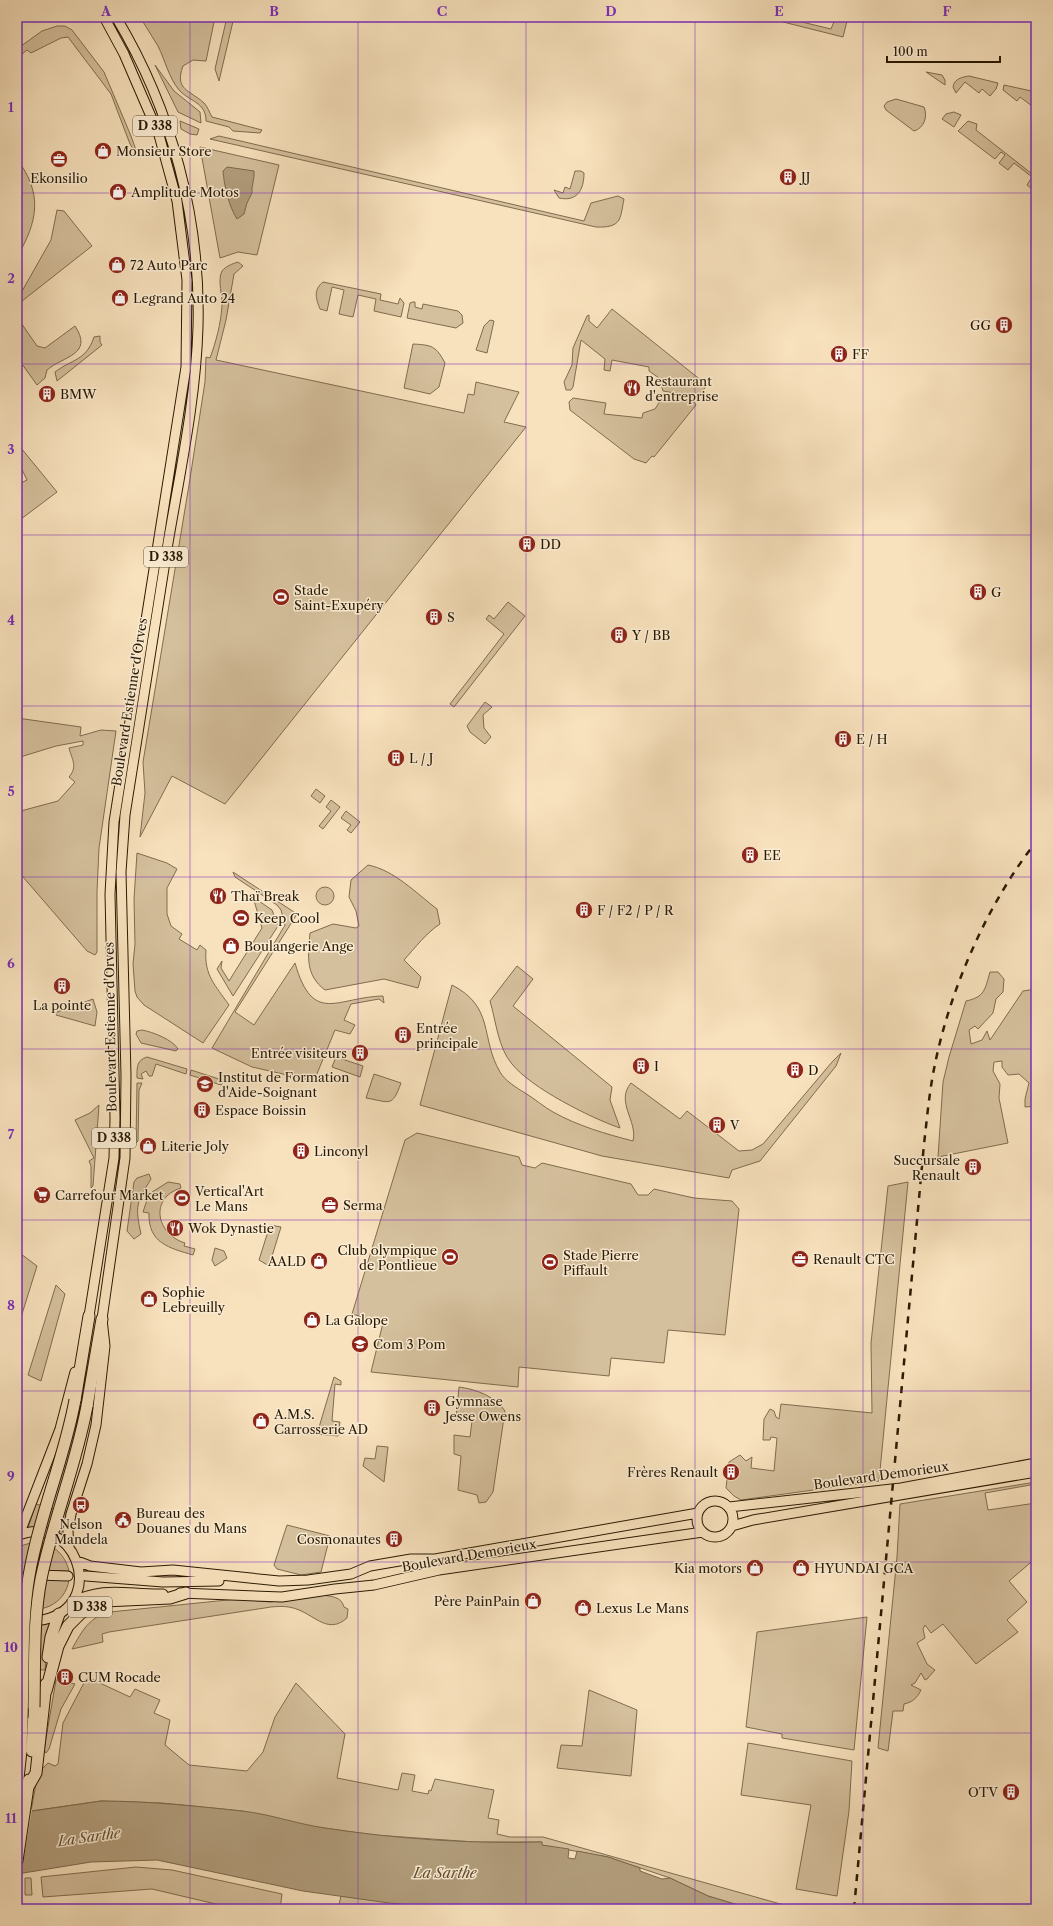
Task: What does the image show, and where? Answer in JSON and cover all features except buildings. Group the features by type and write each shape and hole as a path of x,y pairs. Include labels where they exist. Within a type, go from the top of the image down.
{"highway":[{"name":"Boulevard Estienne d'Orves","path":"31,1748 22,1718 23,1636 29,1575 41,1524 68,1434 89,1316"},
{"name":"Boulevard Estienne d'Orves","path":"31,1748 34,1707 35,1636 41,1580 53,1530 80,1440 102,1319"},
{"name":"D 338","path":"17,1861 21,1790 28,1772 31,1748 58,1646 68,1626 81,1613 104,1601 170,1598 186,1593"},
{"name":"D 338","path":"46,1691 51,1637 59,1614"},
{"name":"D 338","path":"28,1772 31,1748"}],"main road":[{"name":"Boulevard Estienne d'Orves","path":"89,1316 114,1158 115,1112 110,894 114,822 186,367 187,280 177,201 159,135 124,54 104,17"},
{"name":"Boulevard Estienne d'Orves","path":"102,1319 126,1158 126,1076 121,899 123,838 188,418 198,328 193,232 181,171 170,135 152,89 116,17"},
{"path":"68,1547 68,1531 71,1514 87,1464 96,1426 105,1346 102,1319"},
{"path":"18,1536 60,1429 86,1331"},
{"name":"Boulevard Demorieux","path":"729,1507 901,1488 1036,1463"},
{"name":"Boulevard Demorieux","path":"732,1526 753,1520 1036,1472"},
{"path":"711,1501 722,1502 729,1507 733,1515 732,1526 729,1531 719,1537 713,1537 703,1532 698,1523 698,1514 701,1507 711,1501"},
{"name":"Boulevard Demorieux","path":"279,1581 308,1580 351,1574 370,1566 411,1559 435,1559 698,1514"},
{"path":"18,1536 30,1532 46,1533 57,1538 68,1547 77,1561 79,1584 71,1603"},
{"name":"Boulevard Demorieux","path":"239,1596 275,1598 374,1585 439,1570 703,1532"},
{"path":"77,1561 90,1566 141,1572 161,1570 185,1571 279,1581"},
{"path":"185,1571 208,1581"},
{"path":"17,1580 37,1575 68,1576"},
{"path":"86,1576 163,1582 208,1581 272,1584 279,1581"},
{"path":"163,1582 196,1590 239,1596"},
{"path":"17,1616 26,1619 39,1620 59,1614 71,1603 87,1594 102,1592 186,1593 239,1596"}],"shaded area":[{"path":"140,17 215,17 206,61 193,60 183,66 181,74 182,85 204,103 212,117 262,130 260,133 233,131 229,127 206,121 203,110 200,106 179,90 170,74 158,46"},
{"path":"227,17 234,17 219,81 215,69"},
{"path":"763,17 781,17 831,29 836,17 848,17 843,37"},
{"path":"57,26 65,26 72,30 104,72 138,156 130,144 111,94 68,37 61,38 31,53 27,50 17,58 17,49 42,31"},
{"path":"155,65 174,91 200,112 201,123 178,112"},
{"path":"926,72 942,75 945,80 945,85"},
{"path":"969,76 998,83 996,89 990,96 982,89 979,93 965,82 956,93 953,87 955,82 961,78"},
{"path":"1004,85 1036,92 1036,109 1020,97 1017,101 1003,90"},
{"path":"896,99 924,107 926,115 923,125 914,131 886,110 884,106 887,102"},
{"path":"954,112 961,115 954,127 942,119 946,114"},
{"path":"180,121 199,129 197,135 190,134 181,129"},
{"path":"968,121 977,124 976,130 1036,177 1036,192 1027,185 1032,177 1014,163 1008,170 999,163 1005,155 1001,152 995,159 958,131"},
{"path":"219,136 584,221 591,203 618,196 624,199 622,212 615,224 605,227 596,227 210,139"},
{"path":"200,147 279,165 257,255 238,252 220,258"},
{"path":"17,159 31,184 35,208 30,231 17,257"},
{"path":"575,171 581,171 584,173 583,185 581,189 575,196 565,199 559,198 554,190 563,193 565,187 570,189"},
{"path":"57,210 64,211 92,246 17,305 17,300 51,240"},
{"name":"Stade Saint-Exupéry","path":"238,262 243,266 234,274 226,320 216,360 464,413 468,394 474,395 476,382 519,392 504,422 526,427 225,804 172,776 140,837 145,793 143,762 189,485 205,382 206,357 210,358 221,319 222,302 220,279 222,271 231,264"},
{"path":"323,282 381,294 380,300 398,304 400,298 404,303 401,317 374,311 376,299 358,295 353,317 339,314 344,290 332,287 327,311 320,309 316,295 318,288"},
{"path":"415,302 415,307 422,309 423,304 458,311 462,315 463,323 456,328 407,318 410,303"},
{"path":"612,309 707,385 698,397 663,391 659,378 649,371 649,367 612,360 610,371 604,370 605,359 581,340 573,387 571,390 566,390 564,382 572,365 573,348 587,316 589,315 589,321 597,328"},
{"path":"17,317 37,346 45,348 75,326 80,336 81,343 79,349 68,358 47,370 45,378 37,385 17,357"},
{"path":"490,320 494,321 487,353 476,350 484,326"},
{"path":"100,336 100,342 102,345 57,381 55,372 83,355 91,345 94,337"},
{"path":"413,344 425,345 433,348 439,353 445,363 439,387 430,394 404,388"},
{"path":"573,398 606,403 604,414 642,418 643,413 655,409 662,398 694,402 696,405 654,457 652,456 646,463 634,459 570,410 569,402"},
{"path":"21,448 57,492 17,522 17,480 19,484 27,480 17,459 17,450"},
{"path":"508,602 525,616 454,707 450,704 504,634 486,619 489,615 494,619"},
{"path":"485,702 492,707 483,715 484,728 491,737 485,744 470,732 467,726"},
{"path":"17,718 81,727 80,736 101,730 116,731 99,848 97,952 95,955 87,951 17,870 17,812 58,801 75,782 69,777 74,766 69,748 83,745 83,741 56,746 17,758"},
{"path":"316,789 325,796 320,803 311,796"},
{"path":"331,800 340,807 323,829 319,826 331,811 326,807"},
{"path":"346,811 360,822 351,833 347,830 351,825 341,818"},
{"path":"137,853 167,863 177,869 167,888 167,914 171,926 182,934 179,939 197,950 200,945 206,950 209,973 215,985 229,1005 203,1043 144,1005 137,997 135,991 133,964 135,944 134,899"},
{"path":"368,865 396,877 437,909 440,924 425,936 404,960 421,977 418,988 384,979 325,990 314,978 311,971 309,964 310,933 333,924 356,928 359,926 356,911 349,897 351,880"},
{"path":"233,872 297,914 235,1012 254,1025 295,963 302,983 310,995 319,1001 328,1004 367,997 383,996 384,1003 379,999 351,1004 344,1020 355,1025 350,1034 335,1030 314,1081 252,1067 212,1048 285,925 281,910 277,905 235,877"},
{"path":"325,887 331,890 334,896 331,902 325,905 319,902 316,896 319,890"},
{"path":"253,897 272,910 278,926 233,996 217,969 222,961 221,968 229,981 262,928"},
{"path":"517,966 533,979 513,1006 612,1087 610,1100 620,1128 578,1110 547,1092 521,1073 507,1058 500,1042 490,1001"},
{"path":"990,972 998,972 1004,979 1003,992 996,999 993,1013 978,1029 975,1026 969,1030 971,1044 982,1040 987,1031 990,1040 1023,991 1036,989 1036,1106 1025,1107 1025,1099 1029,1083 1019,1074 1008,1075 1002,1067 1002,1061 994,1062 993,1071 1000,1084 999,1098 1008,1143 938,1157 943,1082 949,1057 966,1001 981,995"},
{"path":"452,985 466,994 475,1003 481,1013 494,1059 500,1072 508,1081 550,1110 563,1117 592,1129 633,1141 633,1126 625,1097 631,1083 680,1119 687,1111 739,1151 752,1150 763,1144 841,1053 836,1066 760,1161 732,1170 729,1178 602,1156 420,1105"},
{"path":"93,999 97,1012 95,1026 56,1015 57,1012"},
{"path":"142,1030 162,1037 178,1049 176,1051 141,1043 136,1034 137,1031"},
{"path":"147,1057 187,1069 186,1074 156,1064 152,1076 149,1076 146,1071 141,1074 143,1079 137,1078 137,1068 139,1063 143,1058"},
{"path":"336,1057 363,1066 360,1077 332,1067"},
{"path":"191,1070 225,1081 221,1085 190,1075"},
{"path":"374,1074 401,1083 392,1100 385,1102 366,1098"},
{"path":"137,1083 142,1083 139,1090 138,1141 136,1143"},
{"path":"99,1105 93,1186 91,1188 91,1166 89,1161 94,1158 75,1120 90,1113"},
{"name":"Stade Pierre Piffault","path":"417,1133 519,1157 522,1165 535,1168 542,1163 631,1184 638,1195 648,1195 654,1189 694,1198 732,1201 739,1209 725,1335 668,1330 664,1363 611,1358 609,1376 519,1367 518,1387 371,1372 383,1323 352,1314 405,1140"},
{"path":"149,1174 151,1179 142,1194 138,1205 138,1217 141,1234 134,1239 127,1231 134,1182 137,1178"},
{"path":"168,1182 180,1184 181,1188 171,1193 164,1200 161,1207 160,1216 168,1232 175,1238 185,1243 184,1246 195,1249 193,1255 168,1247 156,1238 152,1231 149,1213 143,1212 149,1194"},
{"path":"908,1182 879,1481 741,1500 734,1496 726,1488 729,1462 740,1455 746,1461 752,1457 751,1468 774,1471 777,1438 771,1437 770,1440 763,1440 764,1419 770,1409 774,1411 776,1417 779,1419 781,1404 872,1413 871,1343 888,1186"},
{"path":"270,1225 281,1227 269,1266 259,1260"},
{"path":"215,1248 224,1251 227,1258 215,1266 212,1260"},
{"path":"17,1251 37,1266 17,1330"},
{"path":"56,1285 65,1294 41,1381 28,1375"},
{"path":"334,1377 341,1381 341,1385 335,1384 332,1421 340,1422 338,1436 317,1434"},
{"path":"459,1387 485,1394 501,1406 505,1411 493,1492 486,1502 479,1503 477,1495 458,1490 461,1456 454,1454 454,1435 470,1437 472,1421 456,1419"},
{"path":"377,1446 388,1447 384,1482 363,1466 365,1458 375,1459"},
{"path":"1036,1482 1036,1484 985,1493 988,1510 1036,1503 1036,1558 1009,1581 1027,1602 1007,1620 1018,1632 976,1664 943,1624 931,1633 925,1625 923,1629 925,1638 917,1643 927,1664 935,1670 925,1680 921,1673 915,1683 911,1685 921,1690 914,1699 904,1704 903,1711 893,1711 888,1751 878,1748 897,1557 900,1504"},
{"path":"36,1504 69,1513 65,1537 38,1528 28,1528"},
{"path":"287,1525 330,1536 321,1572 301,1575 277,1569 274,1565"},
{"path":"34,1542 46,1544 57,1550 64,1559 69,1571 37,1571 17,1575 17,1547"},
{"path":"37,1580 69,1580 67,1589 62,1596 57,1602 50,1606 42,1609 34,1609 17,1605 17,1584"},
{"path":"323,1595 336,1598 341,1601 344,1607 348,1609 347,1618 340,1623 328,1624 323,1623 296,1609 278,1606 109,1632 102,1634 103,1642 72,1649 91,1621 110,1612 237,1599 270,1602"},
{"path":"867,1617 854,1750 782,1738 782,1734 746,1727 757,1632"},
{"path":"17,1622 45,1624 52,1622 48,1638 45,1670 17,1669"},
{"path":"87,1677 130,1697 135,1689 160,1700 154,1713 170,1720 165,1745 189,1765 247,1771 263,1752 275,1717 296,1683 345,1734 337,1778 398,1790 402,1773 415,1775 412,1791 428,1794 429,1790 431,1791 435,1779 494,1790 488,1818 499,1820 497,1834 510,1837 543,1837 798,1909 748,1908 708,1896 670,1878 608,1857 541,1845 542,1842 475,1842 374,1835 309,1826 242,1811 162,1803 101,1801 31,1811 38,1773 48,1763 55,1766 58,1764 63,1723"},
{"path":"56,1680 75,1684 61,1709 49,1749 46,1753 44,1750"},
{"path":"589,1690 637,1710 631,1776 557,1768 561,1745 582,1746"},
{"path":"748,1743 852,1761 849,1811 837,1896 796,1889 811,1805 741,1795"},
{"path":"136,1867 172,1870 282,1894 280,1909 237,1909 152,1889 43,1897 41,1877"},
{"path":"25,1878 31,1878 32,1895 25,1895"},
{"path":"341,1896 426,1907 474,1906 512,1909 338,1909"}],"water":[{"path":"227,167 254,171 252,193 244,214 237,219 229,202 224,183 223,171"},
{"name":"La Sarthe","path":"101,1801 154,1803 242,1811 263,1814 325,1828 406,1838 488,1842 542,1842 542,1845 569,1849 568,1858 575,1859 577,1851 608,1857 640,1868 640,1871 662,1879 670,1878 708,1896 748,1908 764,1909 512,1909 474,1906 433,1907 389,1903 303,1891 157,1860 91,1862 17,1874 17,1818 19,1813"}],"pier":[{"path":"32,1809 21,1875 17,1876 17,1812"}],"railway":[{"path":"854,1909 924,1144 932,1078 949,1009 972,950 1002,893 1018,866 1036,842"}],"place":[{"name":"Monsieur Store","path":"103,151"},
{"name":"Ekonsilio","path":"59,159"},
{"name":"JJ","path":"788,177"},
{"name":"Amplitude Motos","path":"118,192"},
{"name":"72 Auto Parc","path":"117,265"},
{"name":"Legrand Auto 24","path":"120,298"},
{"name":"GG","path":"1004,325"},
{"name":"FF","path":"839,354"},
{"name":"Restaurant d'entreprise","path":"632,388"},
{"name":"BMW","path":"47,394"},
{"name":"DD","path":"527,544"},
{"name":"G","path":"978,592"},
{"name":"Stade Saint-Exupéry","path":"281,597"},
{"name":"S","path":"434,617"},
{"name":"Y / BB","path":"619,635"},
{"name":"E / H","path":"843,739"},
{"name":"L / J","path":"396,758"},
{"name":"EE","path":"750,855"},
{"name":"Thaï Break","path":"218,896"},
{"name":"F / F2 / P / R","path":"584,910"},
{"name":"Keep Cool","path":"241,918"},
{"name":"Boulangerie Ange","path":"231,946"},
{"name":"La pointe","path":"62,986"},
{"name":"Entrée principale","path":"403,1035"},
{"name":"Entrée visiteurs","path":"360,1053"},
{"name":"I","path":"641,1066"},
{"name":"D","path":"795,1070"},
{"name":"Institut de Formation d'Aide-Soignant","path":"205,1084"},
{"name":"Espace Boissin","path":"202,1110"},
{"name":"V","path":"717,1125"},
{"name":"Literie Joly","path":"148,1146"},
{"name":"Linconyl","path":"301,1151"},
{"name":"Succursale Renault","path":"973,1167"},
{"name":"Carrefour Market","path":"42,1195"},
{"name":"Vertical'Art Le Mans","path":"182,1198"},
{"name":"Serma","path":"330,1205"},
{"name":"Wok Dynastie","path":"175,1228"},
{"name":"Club olympique de Pontlieue","path":"450,1257"},
{"name":"Renault CTC","path":"800,1259"},
{"name":"AALD","path":"319,1261"},
{"name":"Stade Pierre Piffault","path":"550,1262"},
{"name":"Sophie Lebreuilly","path":"149,1299"},
{"name":"La Galope","path":"312,1320"},
{"name":"Com 3 Pom","path":"360,1344"},
{"name":"Gymnase Jesse Owens","path":"432,1408"},
{"name":"A.M.S. Carrosserie AD","path":"261,1421"},
{"name":"Frères Renault","path":"731,1472"},
{"name":"Nelson Mandela","path":"81,1505"},
{"name":"Bureau des Douanes du Mans","path":"123,1520"},
{"name":"Cosmonautes","path":"394,1539"},
{"name":"Kia motors","path":"755,1568"},
{"name":"HYUNDAI GCA","path":"801,1568"},
{"name":"Père PainPain","path":"533,1601"},
{"name":"Lexus Le Mans","path":"583,1608"},
{"name":"CUM Rocade","path":"65,1677"},
{"name":"OTV","path":"1011,1792"}]}
